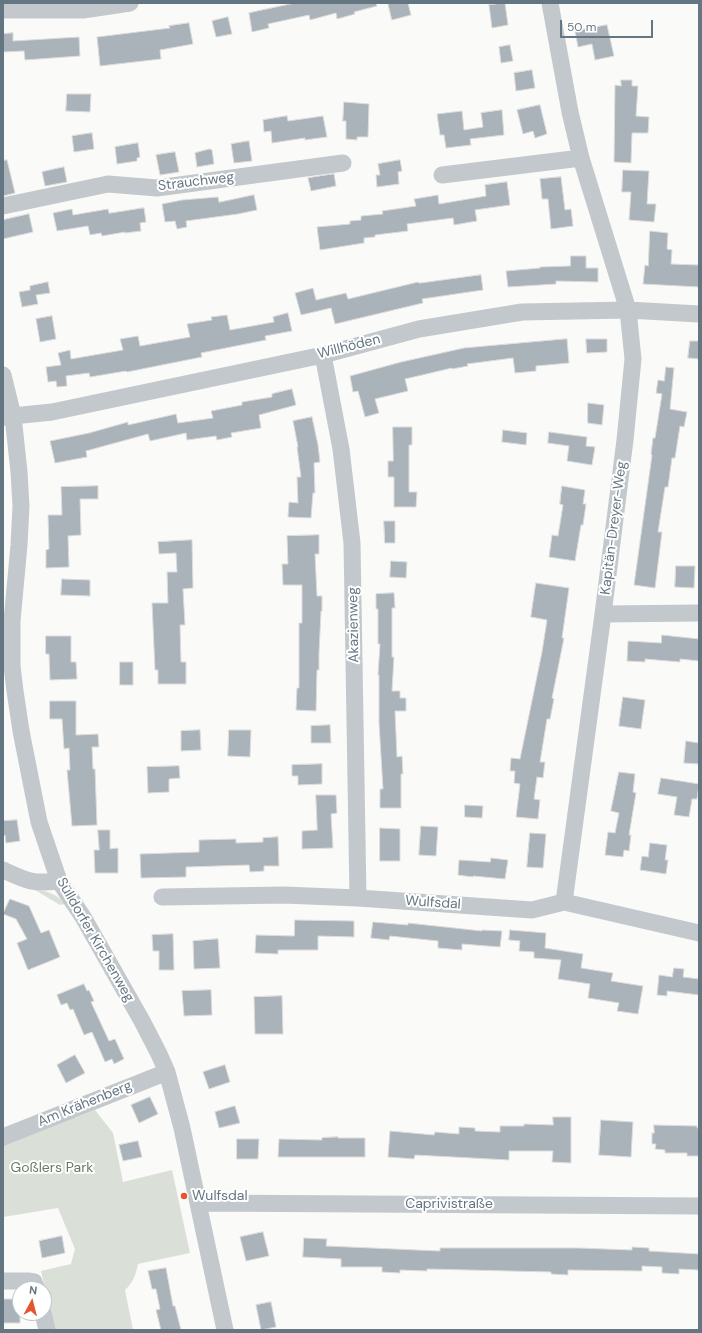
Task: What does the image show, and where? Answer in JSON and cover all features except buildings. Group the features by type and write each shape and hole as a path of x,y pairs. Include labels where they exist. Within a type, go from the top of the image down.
{"street":[{"path":"3,10 83,10 130,3"},
{"name":"Kapitän-Dreyer-Weg","path":"550,3 570,112 581,158 628,310 633,359 624,448 603,614 564,902"},
{"path":"442,175 581,158"},
{"name":"Strauchweg","path":"3,206 108,184 157,188 343,163"},
{"name":"Willhöden","path":"8,417 52,412 323,355 419,330 522,312 628,310 699,314"},
{"name":"Akazienweg","path":"323,355 341,449 352,543 358,898"},
{"name":"Sülldorfer Kirchenweg","path":"3,375 8,417 19,472 21,515 12,621 15,691 21,731 40,822 59,881 83,918 142,1021 167,1072 182,1128 225,1330"},
{"path":"603,614 699,613"},
{"path":"3,870 28,882 44,883 59,881"},
{"name":"Wulfsdal","path":"162,897 284,895 358,898 532,910 564,902 699,933"},
{"name":"Am Krähenberg","path":"3,1138 167,1072"},
{"name":"Caprivistraße","path":"198,1203 699,1206"},
{"path":"3,1281 31,1281"}],"green space":[{"path":"35,890 52,894 65,904 60,905"},
{"name":"Goßlers Park","path":"95,1110 113,1133 123,1182 172,1170 190,1253 138,1264 134,1278 125,1290 133,1330 55,1330 52,1317 52,1281 43,1281 41,1271 71,1264 75,1249 58,1208 3,1217 3,1144 74,1115 75,1118"}],"place":[{"name":"Wulfsdal","path":"184,1196"}]}
